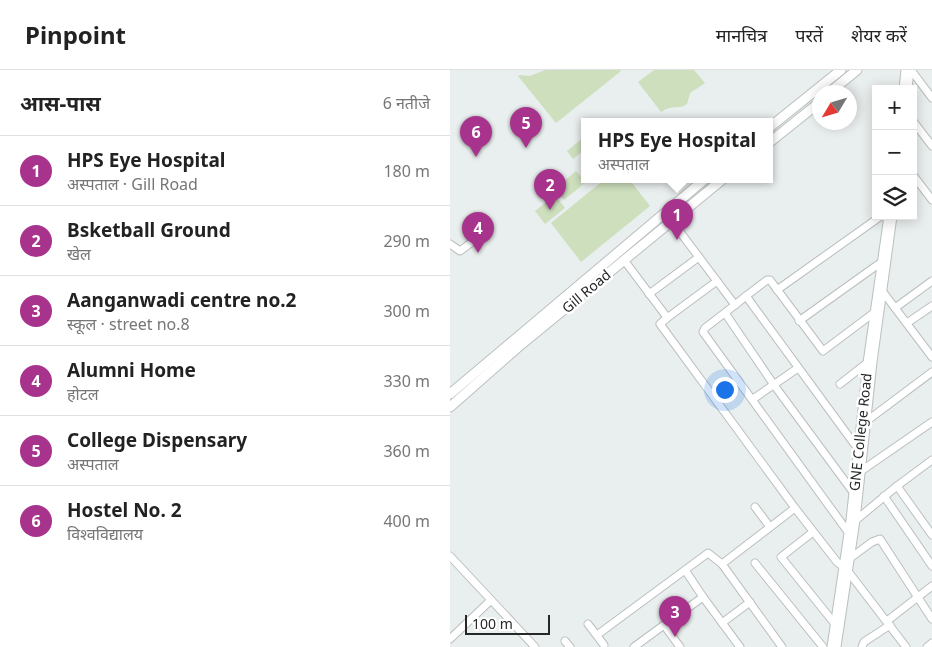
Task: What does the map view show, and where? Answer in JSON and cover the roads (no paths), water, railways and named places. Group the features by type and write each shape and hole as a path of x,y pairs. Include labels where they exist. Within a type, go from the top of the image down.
{"main road":[{"path":"773,125 841,70"},
{"path":"839,85 857,70"},
{"path":"773,140 812,108"},
{"name":"Gill Road","path":"450,394 700,183"},
{"name":"Gill Road","path":"450,407 517,348 718,183"}],"street":[{"path":"903,85 905,70"},
{"path":"909,85 911,70"},
{"path":"911,70 932,98"},
{"path":"917,126 932,146"},
{"path":"917,180 932,200"},
{"path":"450,244 460,251 472,242 479,232 477,219"},
{"path":"671,220 735,305"},
{"path":"777,290 875,220"},
{"name":"GNE College Road","path":"831,647 851,532 856,520 859,471 858,449 867,363 888,220"},
{"name":"GNE College Road","path":"837,647 845,569 849,559 853,492 859,471 868,420 873,362 893,220"},
{"path":"649,294 699,256"},
{"path":"624,260 667,318"},
{"path":"800,321 883,261"},
{"path":"851,532 703,332 704,328 768,279 823,351 875,312"},
{"path":"717,281 660,324 813,532 889,623 906,647"},
{"path":"895,308 932,281"},
{"path":"883,292 907,324 929,348 932,357"},
{"path":"746,296 858,449"},
{"path":"907,324 932,306"},
{"path":"725,313 774,385 853,492"},
{"path":"840,384 867,363"},
{"path":"753,399 798,368"},
{"path":"868,420 932,372"},
{"path":"859,471 932,422"},
{"path":"856,520 932,460"},
{"path":"897,486 932,535"},
{"path":"884,496 932,566"},
{"path":"755,507 770,528"},
{"path":"722,564 795,508"},
{"path":"813,532 781,557 834,624"},
{"path":"849,559 872,542 880,539 932,619"},
{"path":"597,635 708,553 722,564 782,647"},
{"path":"450,556 535,647"},
{"path":"755,563 823,647"},
{"path":"685,570 740,647"},
{"path":"862,647 864,642 932,586"},
{"path":"639,646 703,597"},
{"path":"452,633 491,600"},
{"path":"722,623 750,602"},
{"path":"588,624 604,646"},
{"path":"664,625 680,647"},
{"path":"927,647 932,643"}],"place":[{"name":"College Dispensary","path":"526,148"},
{"name":"Hostel No. 2","path":"476,157"},
{"name":"Bsketball Ground","path":"550,210"},
{"name":"HPS Eye Hospital","path":"677,240"},
{"name":"Alumni Home","path":"478,253"},
{"name":"Aanganwadi centre no.2","path":"675,637"}]}
